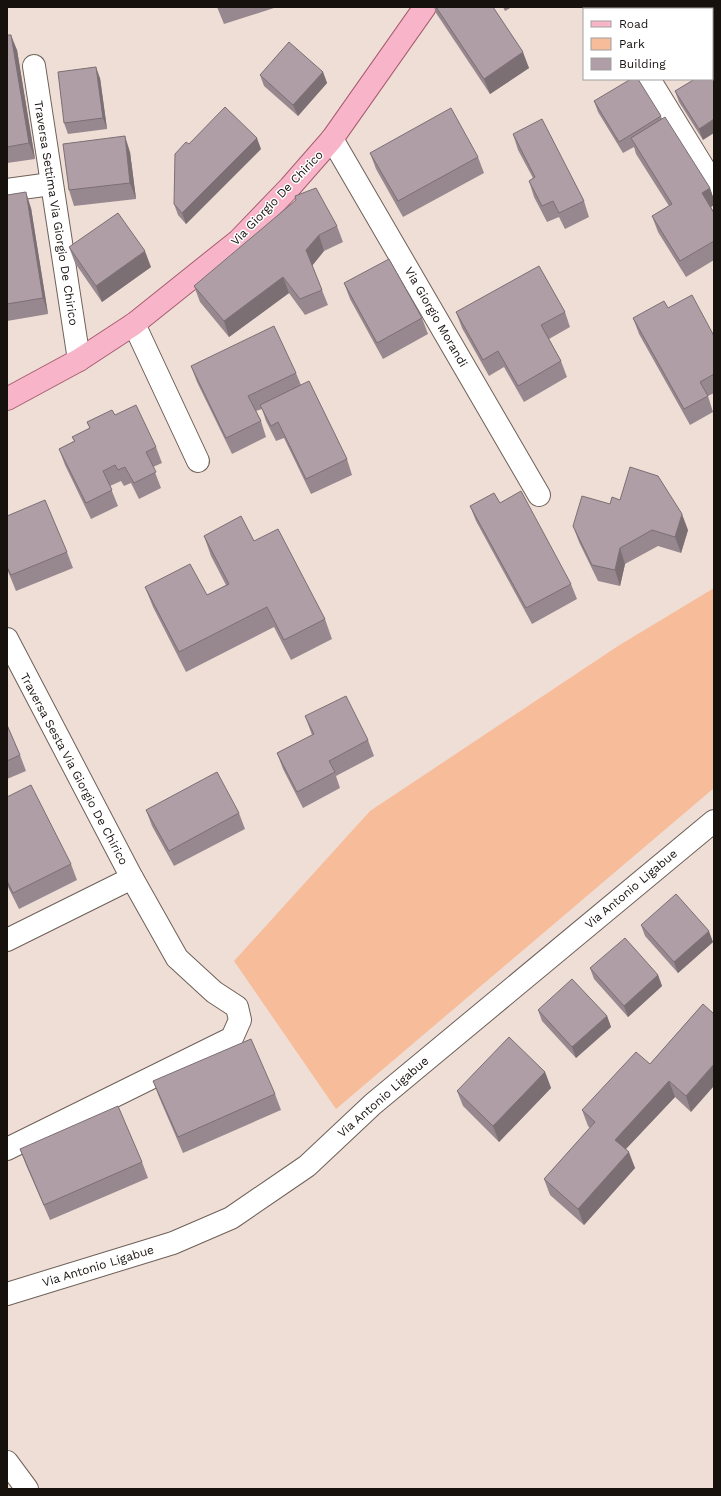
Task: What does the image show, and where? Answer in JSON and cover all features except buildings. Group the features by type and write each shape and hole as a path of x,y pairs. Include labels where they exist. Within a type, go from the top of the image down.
{"main road":[{"name":"Via Giorgio De Chirico","path":"7,400 79,360 134,324 238,240 290,187 332,139 425,7"}],"street":[{"name":"Traversa Settima Via Giorgio De Chirico","path":"34,66 79,360"},
{"path":"650,80 714,185"},
{"name":"Via Giorgio Morandi","path":"332,139 539,495"},
{"path":"7,190 51,184"},
{"path":"134,324 198,461"},
{"name":"Traversa Sesta Via Giorgio De Chirico","path":"7,639 12,663 177,958 214,992 236,1007 240,1020 232,1038 7,1149"},
{"name":"Via Antonio Ligabue","path":"7,1294 173,1243 231,1218 307,1166 372,1104 714,821"},
{"name":"Traversa Sesta Via Giorgio De Chirico","path":"7,940 132,878"},
{"path":"7,1462 27,1489"}],"green space":[{"path":"714,588 714,788 336,1109 234,961 370,811 618,646"}]}
